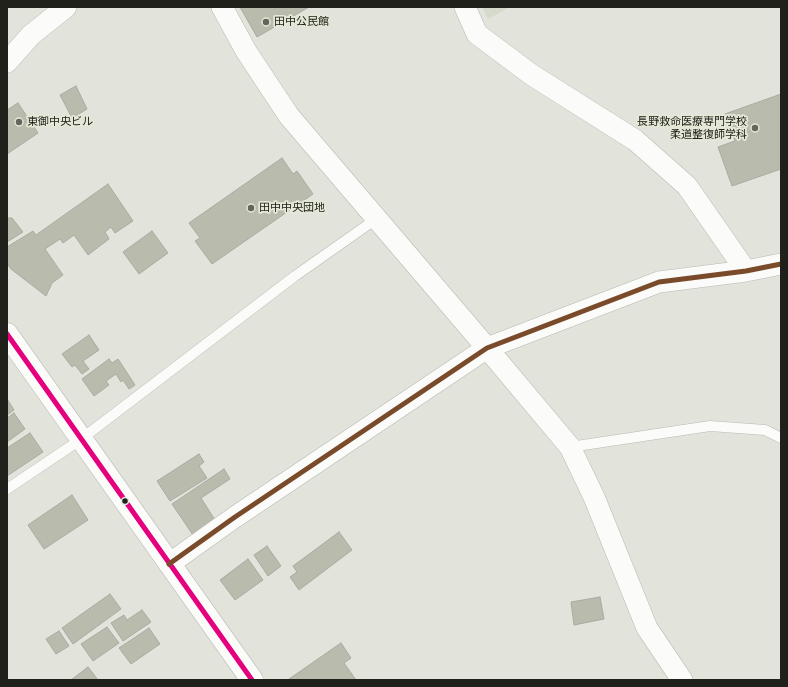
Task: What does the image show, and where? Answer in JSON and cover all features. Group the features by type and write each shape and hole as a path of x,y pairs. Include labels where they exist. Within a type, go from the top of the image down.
{"main road":[{"path":"7,334 80,440 126,501 252,680"}],"street":[{"path":"7,62 31,35 66,7"},
{"path":"222,7 246,50 289,116 570,447 594,498 647,628 682,680"},
{"path":"465,7 477,34 532,75 634,140 687,186 746,271"},
{"path":"169,564 235,517 487,348 659,282 746,271 781,264"}],"lane":[{"path":"7,489 80,440 295,276 376,219"},
{"path":"570,447 710,426 766,430 781,438"}],"shaded area":[{"path":"482,7 510,7 488,19"}],"building":[{"name":"田中公民館","path":"240,7 309,7 257,37"},
{"path":"76,86 87,109 72,118 60,95"},
{"name":"長野救命医療専門学校 柔道整復師学科","path":"781,94 781,169 732,186 718,147 735,141 725,114"},
{"name":"東御中央ビル","path":"18,103 38,133 7,154 7,110"},
{"name":"田中中央団地","path":"282,158 293,174 297,171 313,194 212,264 195,241 200,238 189,223"},
{"path":"108,184 133,221 115,233 111,227 105,232 109,239 88,255 74,235 63,243 60,239 45,249 63,275 52,283 46,296 11,269 7,263 7,247 33,231 36,235"},
{"path":"7,218 12,218 23,232 7,242"},
{"path":"152,231 168,253 139,274 123,252"},
{"path":"89,335 99,350 83,361 89,369 82,374 75,365 72,367 62,354"},
{"path":"109,359 112,363 118,359 135,385 129,389 123,380 121,382 116,374 106,381 109,385 94,396 82,379"},
{"path":"7,399 14,410 7,415"},
{"path":"14,413 25,429 7,442 7,418"},
{"path":"30,433 43,452 7,476 7,448"},
{"path":"199,454 204,462 199,466 207,478 170,501 157,481"},
{"path":"224,469 230,479 201,498 215,520 193,535 172,504"},
{"path":"72,495 88,520 44,549 28,525"},
{"path":"339,532 352,550 299,590 290,577 297,572 293,566"},
{"path":"267,546 281,566 268,576 254,555"},
{"path":"248,559 263,580 235,600 220,580"},
{"path":"110,594 121,609 73,644 62,628"},
{"path":"600,597 604,619 574,625 571,602"},
{"path":"142,610 151,622 123,641 111,623 124,615 127,620"},
{"path":"107,627 119,643 93,661 81,644"},
{"path":"149,628 160,644 131,664 119,648"},
{"path":"59,631 69,646 56,654 46,639"},
{"path":"341,643 351,658 344,663 356,680 289,679"},
{"path":"88,667 98,680 71,680"}],"transit line":[{"path":"169,564 235,517 487,348 659,282 746,271 781,264"},
{"path":"7,334 252,680"}],"place":[{"name":"田中公民館","path":"266,22"},
{"name":"東御中央ビル","path":"19,122"},
{"name":"長野救命医療専門学校 柔道整復師学科","path":"755,128"},
{"name":"田中中央団地","path":"251,208"}]}
